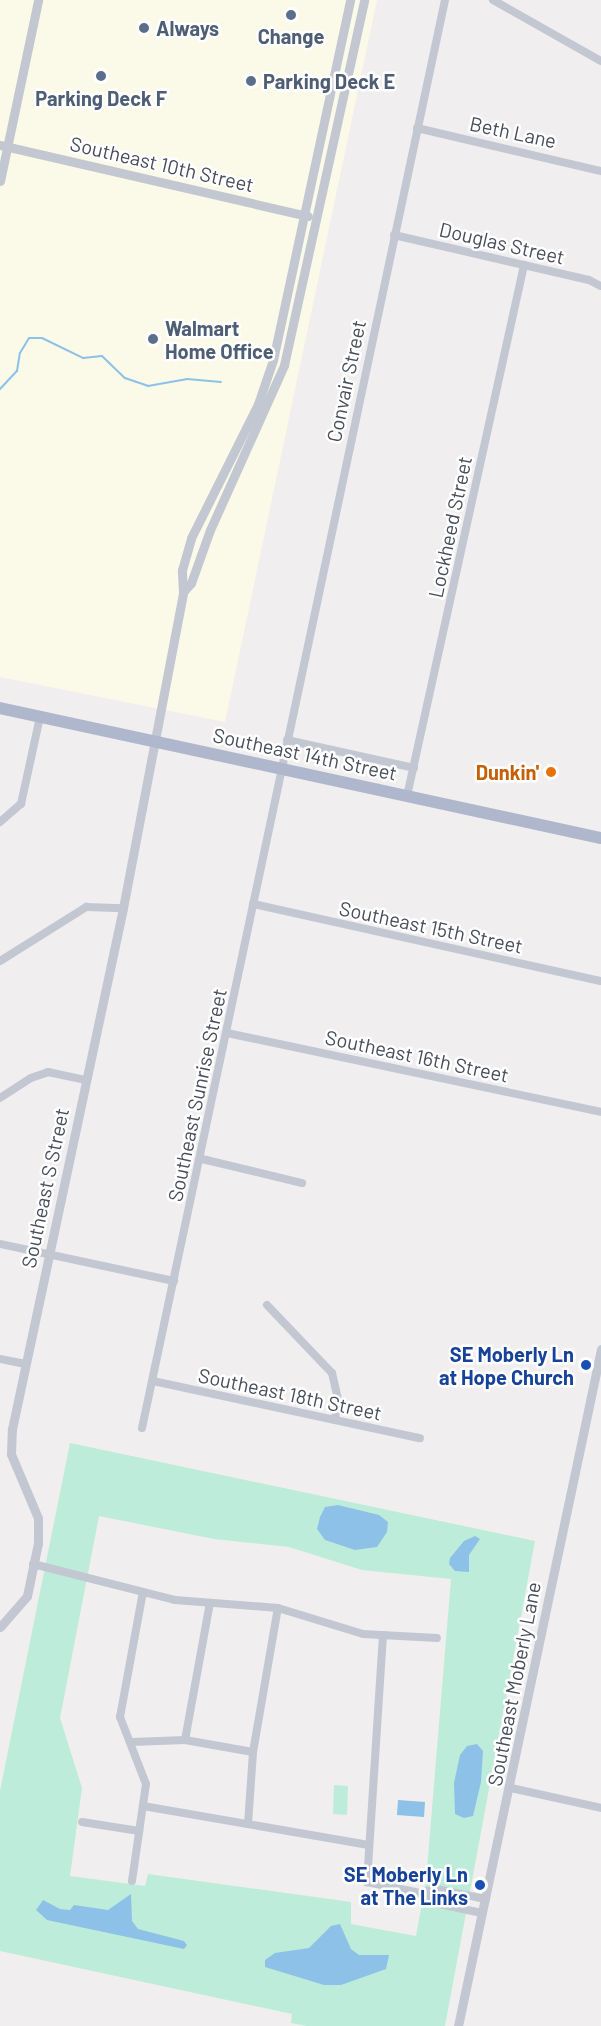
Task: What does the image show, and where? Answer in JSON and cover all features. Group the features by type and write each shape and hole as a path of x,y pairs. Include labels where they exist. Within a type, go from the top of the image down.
{"main road":[{"name":"Southeast 14th Street","path":"0,708 601,838"}],"street":[{"path":"0,181 4,146 39,0"},
{"path":"183,592 182,570 191,538 258,404 273,360 350,0"},
{"path":"183,592 277,388 364,0"},
{"name":"Convair Street","path":"280,769 445,0"},
{"path":"493,0 601,61"},
{"name":"Beth Lane","path":"417,128 601,171"},
{"name":"Southeast 10th Street","path":"4,146 316,218"},
{"name":"Douglas Street","path":"394,235 590,280 601,286"},
{"name":"Lockheed Street","path":"407,796 524,265"},
{"name":"Southeast S Street","path":"0,1628 27,1596 38,1543 38,1518 10,1454 26,1364 123,908 183,592"},
{"path":"0,822 21,804 40,717"},
{"path":"287,740 414,768"},
{"name":"Southeast Sunrise Street","path":"142,1428 202,1159 280,769"},
{"name":"Southeast 15th Street","path":"253,904 601,981"},
{"path":"0,961 86,907 123,908"},
{"name":"Southeast 16th Street","path":"227,1033 601,1112"},
{"path":"0,1098 48,1072 86,1080"},
{"path":"202,1159 302,1183"},
{"path":"0,1244 50,1252 174,1281"},
{"path":"267,1305 332,1372 338,1400 335,1420"},
{"name":"Southeast Moberly Lane","path":"458,2026 511,1788 601,1349"},
{"path":"0,1359 26,1364"},
{"name":"Southeast 18th Street","path":"153,1382 420,1438"},
{"path":"33,1564 143,1592 210,1603 278,1608 363,1634 437,1638"},
{"path":"132,1881 145,1778 120,1717 143,1592"},
{"path":"185,1740 210,1603"},
{"path":"248,1824 253,1752 278,1608"},
{"path":"383,1635 367,1882 420,1893 434,1903 482,1913"},
{"path":"132,1742 185,1740 253,1752"},
{"path":"511,1788 601,1808"},
{"path":"143,1806 369,1845"},
{"path":"82,1822 139,1831"},
{"path":"420,1893 436,1889 486,1899"}],"shaded area":[{"name":"Walmart Home Office","path":"0,0 377,0 225,722 0,677"}],"green space":[{"path":"70,1443 535,1541 445,2026 307,2026 291,2023 292,2014 0,1951 0,1791","holes":["99,1516 214,1539 289,1547 362,1570 451,1579 426,1881 416,1936 351,1924 351,1902 148,1874 145,1886 70,1876 82,1788 60,1718"]},
{"path":"334,1785 348,1786 347,1815 333,1814"}],"water":[{"path":"338,1505 379,1515 388,1522 387,1532 377,1547 355,1550 325,1540 317,1529 320,1517 325,1507"},
{"path":"475,1536 480,1539 469,1555 469,1572 455,1571 449,1564 450,1558 464,1541"},
{"path":"477,1744 483,1751 481,1782 473,1816 464,1818 455,1814 454,1783 460,1755 467,1746"},
{"path":"398,1800 425,1802 424,1817 397,1815"},
{"path":"131,1894 132,1921 138,1929 184,1941 187,1945 184,1949 47,1920 36,1910 43,1900 60,1909 70,1910 74,1905 108,1910"},
{"path":"340,1924 351,1949 359,1955 389,1955 386,1969 341,1985 324,1985 265,1967 265,1960 275,1953 309,1948 331,1926"}],"waterway":[{"path":"0,389 17,371 20,353 29,338 42,338 83,358 102,356 125,378 148,386 187,379 221,382"}],"place":[{"name":"Change","path":"291,15"},
{"name":"Always","path":"144,28"},
{"name":"Parking Deck F","path":"101,76"},
{"name":"Parking Deck E","path":"251,81"},
{"name":"Walmart Home Office","path":"153,339"},
{"name":"Dunkin'","path":"551,772"},
{"name":"SE Moberly Ln at Hope Church","path":"586,1365"},
{"name":"SE Moberly Ln at The Links","path":"480,1885"}]}
